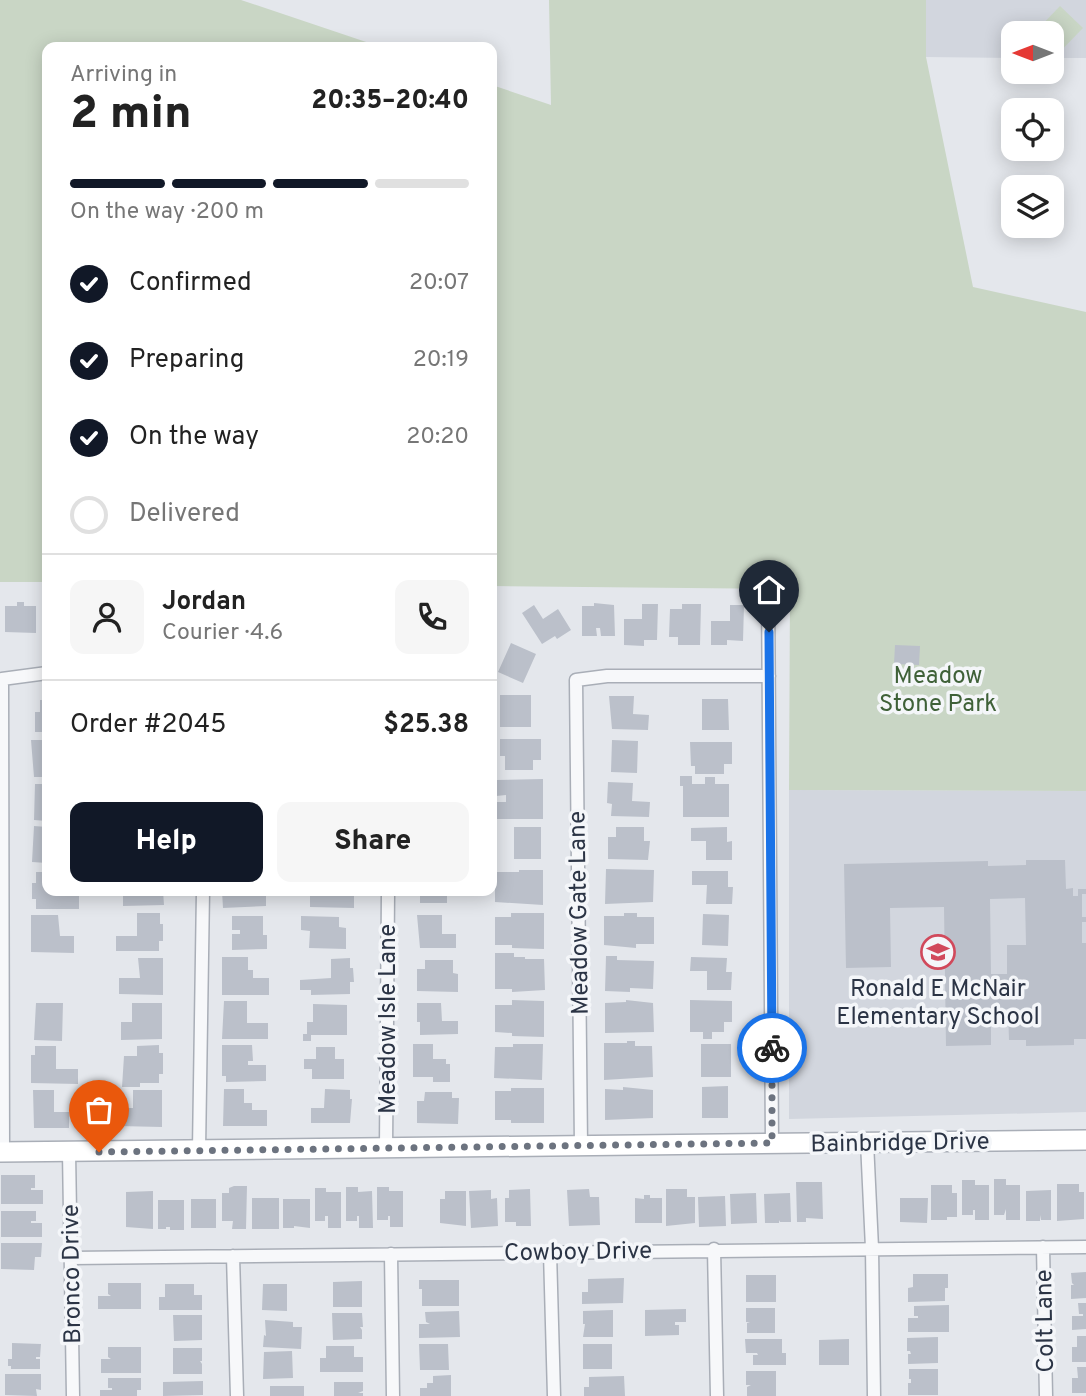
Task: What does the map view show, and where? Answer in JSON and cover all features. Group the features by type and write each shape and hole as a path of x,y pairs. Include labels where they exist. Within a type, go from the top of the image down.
{"street":[{"path":"768,587 772,1143"},
{"path":"1,1153 2,679 42,674"},
{"name":"Meadow Gate Lane","path":"581,1146 576,680 607,676 769,676"},
{"path":"199,1150 203,896"},
{"name":"Meadow Isle Lane","path":"386,1148 388,896"},
{"name":"Bainbridge Drive","path":"1,1153 1086,1140"},
{"path":"867,1142 874,1396"},
{"name":"Bronco Drive","path":"69,1152 73,1396"},
{"name":"Colt Lane","path":"1043,1247 1046,1396"},
{"name":"Cowboy Drive","path":"71,1258 1086,1247"},
{"path":"714,1250 717,1396"},
{"path":"550,1252 554,1396"},
{"path":"391,1254 393,1396"},
{"path":"233,1256 237,1396"}],"shaded area":[{"path":"926,0 1086,0 1086,58 1064,58 1064,21 1001,21 1001,58 926,57"},
{"name":"Ronald E McNair Elementary School","path":"789,790 1086,791 1086,1112 789,1119"}],"green space":[{"path":"0,0 241,0 366,42 42,42 42,582 0,582"},
{"name":"Meadow Stone Park","path":"549,0 926,0 926,57 973,287 1086,312 1086,791 789,790 790,589 497,586 497,87 551,105"},
{"path":"1060,6 1083,28 1064,48 1064,21 1046,21"}],"building":[{"path":"17,602 24,602 24,606 36,606 36,633 5,632 5,606 17,606"},
{"path":"594,603 614,605 615,636 601,636 600,628 596,628 597,636 582,636 582,606 594,606"},
{"path":"642,604 658,604 657,640 644,640 644,646 624,645 624,619 642,619"},
{"path":"682,604 701,604 700,645 678,645 678,637 669,637 670,609 682,609"},
{"path":"534,605 543,619 558,609 571,630 542,644 522,613"},
{"path":"730,605 744,605 743,641 727,640 727,645 711,645 711,621 730,621"},
{"path":"511,643 536,654 523,683 498,672"},
{"path":"895,645 920,646 919,665 894,664"},
{"path":"500,695 531,695 531,727 500,727"},
{"path":"609,696 634,696 633,714 649,715 648,730 612,729"},
{"path":"702,699 728,699 729,730 702,730"},
{"path":"42,700 42,732 35,732 35,712 40,712"},
{"path":"500,739 541,739 541,760 533,760 533,770 505,770 505,756 500,756"},
{"path":"31,740 42,740 42,777 34,777"},
{"path":"612,740 638,741 637,773 611,772"},
{"path":"690,742 732,742 732,764 724,764 724,774 695,774 695,766 691,766"},
{"path":"680,776 692,776 692,784 705,784 705,777 715,777 715,784 729,784 729,817 683,817 683,786 680,786"},
{"path":"543,779 543,819 497,819 497,802 506,802 506,795 497,796 497,780"},
{"path":"608,782 633,783 632,801 650,802 649,817 611,816 612,804 607,803"},
{"path":"35,784 42,784 42,821 34,820"},
{"path":"34,826 42,827 42,863 32,862"},
{"path":"514,827 541,827 541,859 514,859"},
{"path":"616,827 644,827 644,841 650,841 648,860 608,859 608,837 616,837"},
{"path":"727,827 727,842 732,841 732,860 706,860 706,841 691,841 691,828"},
{"path":"1026,860 1065,860 1066,889 1073,888 1073,896 1078,896 1078,889 1086,889 1086,894 1082,894 1082,917 1086,917 1086,922 1082,922 1082,943 1086,943 1086,1039 1074,1039 1074,1045 1026,1046 1026,1040 1009,1040 1008,1009 991,1010 991,1045 946,1046 944,907 890,908 891,967 846,968 844,864 988,861 988,866 1026,865","holes":["1025,898 1026,945 1007,945 1007,974 991,974 990,899"]},
{"path":"606,869 654,870 653,902 605,904"},
{"path":"543,870 543,905 495,902 497,872"},
{"path":"692,871 728,871 728,887 733,887 732,904 706,904 707,885 692,885"},
{"path":"36,872 42,872 42,896 79,896 79,909 36,909 36,899 32,899 32,883 36,883"},
{"path":"123,896 163,896 164,905 123,906"},
{"path":"222,896 266,896 266,906 223,908"},
{"path":"310,896 354,896 354,908 310,907"},
{"path":"420,896 447,896 447,903 420,903"},
{"path":"137,913 160,913 163,941 159,941 159,951 116,951 116,936 137,936"},
{"path":"511,913 544,913 544,949 495,945 495,917 511,917"},
{"path":"624,913 637,913 637,917 654,917 654,944 636,944 636,948 604,945 604,916 624,916"},
{"path":"703,914 729,915 728,946 702,945"},
{"path":"31,915 58,915 60,936 74,936 74,953 31,952"},
{"path":"417,915 442,915 442,934 456,934 456,948 420,948"},
{"path":"232,916 263,916 263,935 267,935 267,949 232,950 232,934 240,934 240,930 232,930"},
{"path":"301,916 339,917 339,927 346,928 346,949 309,948 310,931 301,930"},
{"path":"495,953 514,953 514,957 525,959 544,959 545,990 512,992 512,989 495,989"},
{"path":"606,956 617,956 617,960 654,961 653,989 605,991"},
{"path":"222,957 248,957 248,970 253,970 253,978 269,978 269,995 222,995"},
{"path":"691,957 727,958 726,972 732,972 731,990 707,990 707,971 690,971"},
{"path":"138,958 163,958 163,995 119,994 119,978 140,978"},
{"path":"350,958 354,982 350,982 350,994 311,995 311,990 300,990 300,980 331,978 331,959"},
{"path":"425,960 453,960 453,973 458,974 458,992 417,991 417,969 425,969"},
{"path":"512,1000 544,1001 544,1037 512,1036 512,1033 495,1032 495,1005 512,1005"},
{"path":"626,1000 653,1003 654,1032 605,1033 605,1003"},
{"path":"690,1000 732,1001 732,1022 724,1022 724,1032 712,1032 712,1039 703,1039 703,1032 690,1032"},
{"path":"224,1001 247,1001 247,1023 268,1023 268,1039 222,1039"},
{"path":"36,1003 63,1003 62,1041 34,1040"},
{"path":"132,1003 162,1003 162,1039 121,1040 121,1022 132,1022"},
{"path":"417,1003 441,1003 442,1021 458,1021 458,1034 420,1035"},
{"path":"313,1004 347,1005 347,1035 311,1035 311,1041 303,1041 303,1034 307,1034 307,1022 313,1022"},
{"path":"635,1041 635,1046 652,1046 653,1077 604,1080 604,1043"},
{"path":"413,1044 433,1044 433,1059 446,1059 446,1064 450,1064 450,1082 433,1082 433,1077 413,1077"},
{"path":"513,1044 543,1044 542,1080 494,1078 495,1047 513,1047"},
{"path":"701,1044 731,1044 731,1077 701,1077"},
{"path":"159,1045 159,1053 163,1053 163,1074 159,1074 159,1083 122,1087 124,1056 137,1056 137,1046"},
{"path":"222,1045 252,1045 253,1061 248,1061 248,1065 266,1065 266,1081 226,1082 226,1076 222,1076"},
{"path":"35,1046 56,1046 56,1069 78,1069 78,1084 31,1083 31,1055 35,1055"},
{"path":"316,1047 335,1047 335,1059 344,1059 344,1079 312,1079 312,1069 304,1069 304,1059 316,1059"},
{"path":"728,1086 728,1118 702,1118 702,1087"},
{"path":"623,1087 653,1090 653,1118 605,1120 605,1089 623,1090"},
{"path":"511,1088 544,1088 544,1123 495,1120 495,1091 511,1091"},
{"path":"224,1089 244,1089 244,1103 252,1103 252,1110 267,1110 267,1126 223,1126"},
{"path":"325,1089 350,1090 350,1123 311,1123 311,1108 324,1108"},
{"path":"33,1090 54,1090 54,1112 69,1112 69,1128 34,1128"},
{"path":"133,1090 162,1090 162,1127 118,1126 118,1108 133,1108"},
{"path":"425,1092 452,1092 452,1098 459,1098 458,1124 417,1123 417,1101 424,1101"},
{"path":"1,1175 35,1175 35,1188 31,1190 43,1190 43,1204 1,1204"},
{"path":"994,1179 1006,1179 1006,1185 1020,1185 1020,1220 1006,1220 1006,1209 1004,1215 994,1215"},
{"path":"962,1180 975,1180 975,1185 989,1185 989,1220 975,1220 975,1210 973,1215 962,1215"},
{"path":"796,1182 822,1182 823,1219 806,1218 806,1222 797,1222"},
{"path":"1057,1184 1079,1184 1079,1192 1084,1192 1084,1219 1057,1221"},
{"path":"931,1185 952,1185 952,1193 957,1193 957,1217 931,1220"},
{"path":"247,1186 246,1229 232,1229 233,1221 222,1221 222,1193 229,1193 229,1188"},
{"path":"346,1187 358,1187 358,1192 372,1191 373,1228 359,1228 359,1216 357,1221 346,1221"},
{"path":"377,1187 389,1187 389,1191 403,1191 403,1227 390,1227 390,1216 388,1220 377,1220"},
{"path":"315,1188 326,1188 326,1192 341,1192 341,1228 328,1228 328,1216 325,1216 325,1221 315,1221"},
{"path":"530,1189 531,1226 516,1226 516,1222 505,1222 505,1198 509,1198 509,1190"},
{"path":"589,1189 590,1197 599,1197 600,1225 569,1226 567,1190"},
{"path":"666,1189 687,1189 687,1197 695,1197 695,1223 666,1226"},
{"path":"491,1190 491,1199 497,1198 498,1226 471,1228 469,1191"},
{"path":"1051,1190 1051,1220 1041,1220 1040,1215 1040,1221 1026,1221 1026,1191"},
{"path":"153,1191 153,1229 126,1227 126,1192"},
{"path":"445,1191 466,1191 466,1226 440,1223 440,1199 445,1199"},
{"path":"756,1193 757,1223 731,1224 730,1194"},
{"path":"790,1193 791,1222 779,1220 779,1223 765,1223 764,1194"},
{"path":"644,1195 662,1198 662,1223 635,1223 635,1198 644,1199"},
{"path":"725,1196 726,1226 699,1227 698,1197"},
{"path":"252,1198 279,1198 279,1229 252,1229"},
{"path":"900,1198 928,1198 927,1223 900,1222"},
{"path":"191,1199 216,1199 216,1228 191,1228"},
{"path":"283,1199 310,1199 310,1228 283,1228"},
{"path":"158,1200 184,1200 184,1230 170,1230 170,1227 158,1229"},
{"path":"1,1211 36,1211 36,1221 31,1223 42,1223 42,1237 1,1237"},
{"path":"1,1243 42,1243 41,1257 35,1257 34,1270 1,1269"},
{"path":"1086,1272 1086,1298 1071,1299 1071,1285 1074,1285 1071,1273"},
{"path":"913,1274 948,1274 945,1301 908,1302 908,1288 913,1287"},
{"path":"746,1275 776,1275 776,1302 746,1302"},
{"path":"624,1278 623,1303 582,1304 582,1292 588,1292 588,1279"},
{"path":"419,1280 459,1280 459,1306 422,1306"},
{"path":"362,1281 362,1307 333,1307 333,1282"},
{"path":"108,1283 141,1283 141,1309 98,1309 98,1296 111,1296 108,1294"},
{"path":"165,1284 194,1284 194,1295 202,1295 202,1310 159,1310 159,1297 165,1297"},
{"path":"263,1284 287,1284 287,1311 262,1310"},
{"path":"1078,1303 1086,1303 1086,1329 1072,1330 1072,1316 1083,1316 1079,1314"},
{"path":"949,1305 949,1332 908,1332 908,1318 918,1318 914,1316 914,1306"},
{"path":"746,1308 775,1308 775,1333 747,1333 747,1323 750,1322 746,1322"},
{"path":"686,1309 686,1322 675,1322 675,1325 679,1325 679,1335 645,1336 645,1310"},
{"path":"613,1310 613,1337 583,1337 583,1311"},
{"path":"459,1311 460,1337 419,1338 419,1324 430,1324 426,1322 425,1312"},
{"path":"332,1313 362,1313 362,1339 333,1340"},
{"path":"173,1315 202,1315 202,1340 174,1341"},
{"path":"265,1320 293,1322 293,1327 302,1327 301,1349 263,1347 264,1335 266,1336"},
{"path":"1077,1336 1086,1336 1086,1362 1072,1362 1072,1347 1077,1347"},
{"path":"938,1337 938,1363 908,1364 908,1354 911,1354 907,1351 907,1338"},
{"path":"745,1339 782,1339 782,1353 786,1353 786,1365 753,1365 753,1355 758,1355 746,1353"},
{"path":"849,1339 849,1365 819,1365 819,1340"},
{"path":"12,1343 41,1344 40,1357 36,1357 40,1359 40,1369 11,1369 8,1359 12,1359"},
{"path":"419,1344 448,1344 449,1370 420,1370"},
{"path":"583,1344 612,1344 612,1369 583,1369"},
{"path":"326,1346 354,1346 354,1357 363,1357 363,1372 320,1372 320,1358 326,1358"},
{"path":"108,1347 141,1347 141,1373 101,1373 101,1359 111,1359 108,1357"},
{"path":"173,1348 202,1348 202,1374 173,1374"},
{"path":"292,1351 293,1378 263,1379 264,1352"},
{"path":"1077,1367 1086,1367 1086,1393 1072,1393 1072,1378 1078,1378"},
{"path":"909,1369 938,1369 938,1395 908,1395 908,1383 911,1383"},
{"path":"746,1371 776,1371 776,1396 747,1396 747,1387 751,1385 746,1385"},
{"path":"5,1374 41,1374 41,1390 36,1389 37,1396 5,1395"},
{"path":"451,1375 451,1396 420,1396 420,1388 427,1388 427,1383 433,1383 433,1376"},
{"path":"624,1376 625,1396 584,1396 584,1387 589,1387 589,1377"},
{"path":"108,1378 141,1378 141,1390 137,1390 137,1396 100,1396 100,1390 112,1390 108,1388"},
{"path":"203,1381 203,1395 163,1396 163,1382"},
{"path":"334,1382 363,1382 363,1391 358,1393 363,1393 363,1396 334,1396"},
{"path":"270,1386 304,1386 304,1396 270,1396"}],"way so far":[{"path":"99,1152 772,1143 772,1048"}],"place":[{"name":"Ronald E McNair Elementary School","path":"938,952"}],"route":[{"path":"769,632 772,1048"}]}
